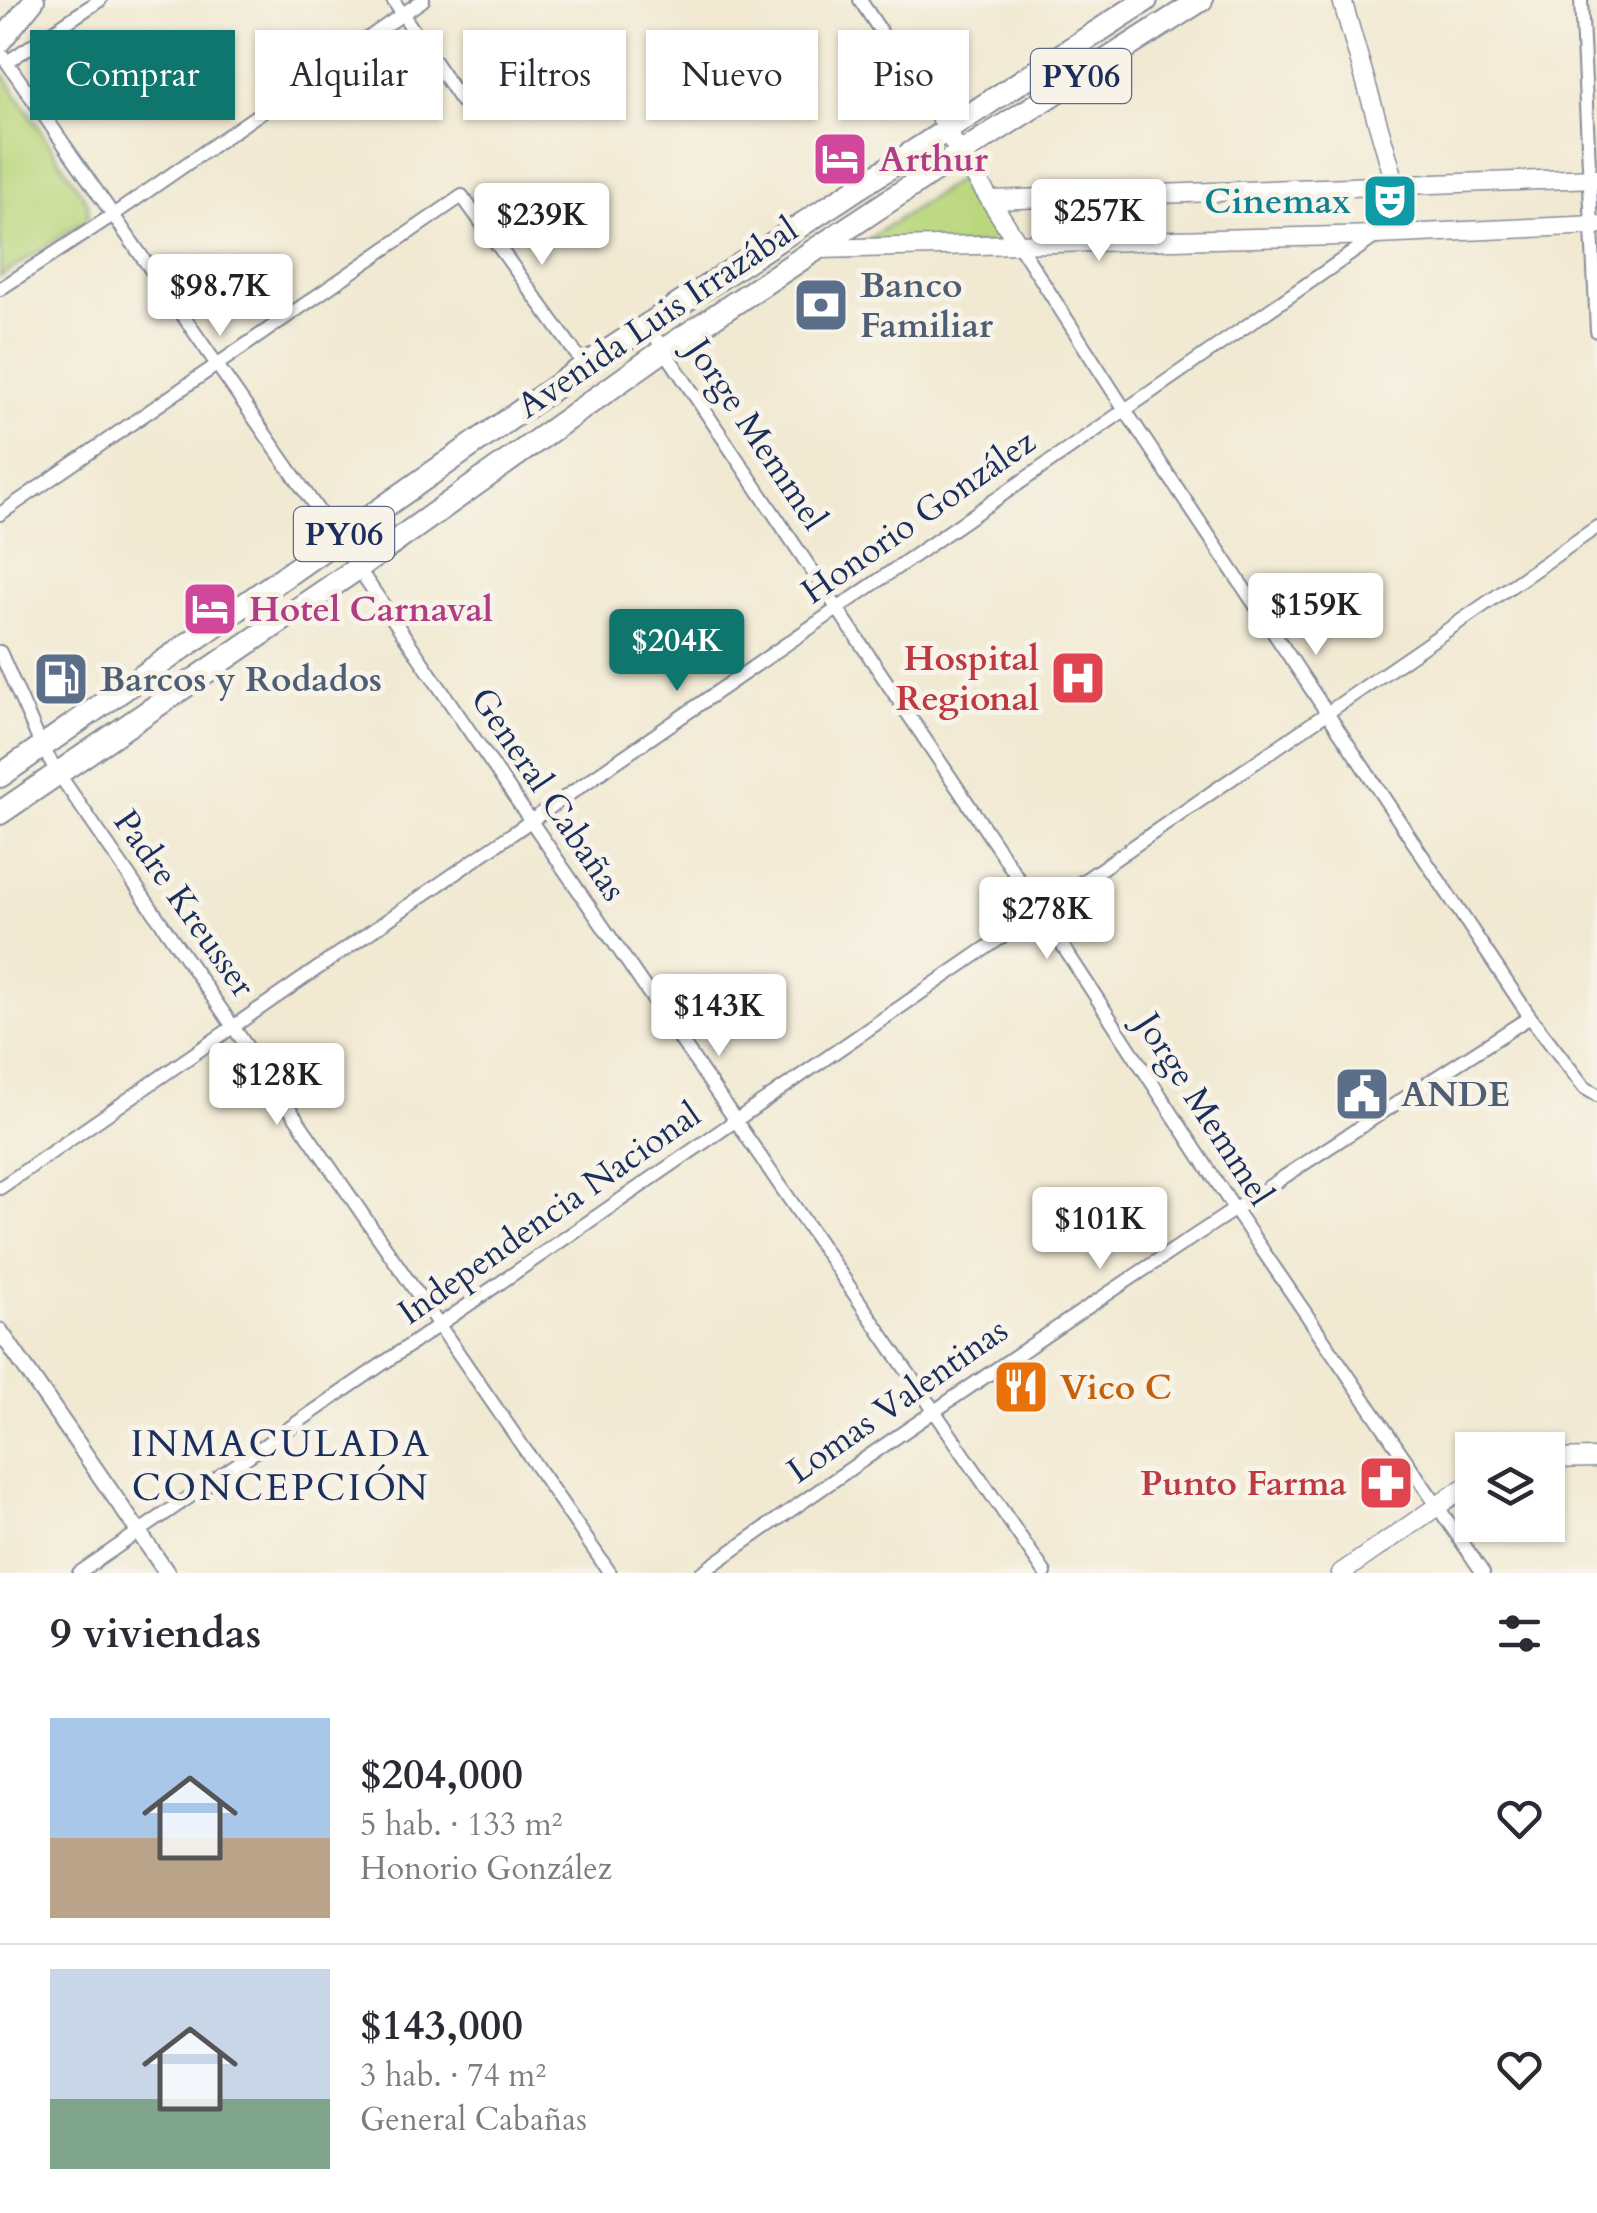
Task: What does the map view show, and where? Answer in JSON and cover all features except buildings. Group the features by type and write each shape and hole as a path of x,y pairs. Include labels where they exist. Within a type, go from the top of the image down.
{"highway":[{"name":"Avenida Luis Irrazábal","path":"0,776 584,366 1146,0"},
{"name":"Avenida Luis Irrazábal","path":"358,568 664,350 1202,0"},
{"name":"PY06","path":"0,813 358,568"}],"main road":[{"path":"2,52 34,0"},
{"path":"1342,0 1396,186 1378,235"},
{"path":"946,129 1017,242"},
{"path":"992,200 1593,178"},
{"path":"819,249 1378,235 1594,225"},
{"path":"1565,1459 1597,1458"},
{"path":"1341,1573 1455,1494"}],"street":[{"path":"2,52 100,0"},
{"path":"393,0 461,101"},
{"path":"0,288 113,215 423,0"},
{"path":"860,0 946,129"},
{"path":"1581,0 1593,178 1597,330"},
{"name":"General Cabañas","path":"2,52 1045,1573"},
{"path":"0,514 462,196 584,366"},
{"name":"Honorio González","path":"0,1188 1378,235"},
{"path":"1017,242 1530,1018 1586,1088 1597,1095"},
{"name":"Jorge Memmel","path":"648,326 1040,911 1233,1208 1483,1573"},
{"name":"Independencia Nacional","path":"79,1573 1597,528"},
{"name":"Padre Kreusser","path":"0,652 42,747 58,772 610,1573"},
{"name":"Lomas Valentinas","path":"701,1573 933,1409 1233,1208 1530,1018"},
{"path":"0,1331 167,1573"}],"green space":[{"path":"0,73 88,203 88,216 0,277"},
{"path":"964,176 1007,244 846,254"}],"place":[{"name":"Arthur","path":"840,159"},
{"name":"Cinemax","path":"1390,201"},
{"name":"Banco Familiar","path":"821,305"},
{"name":"Hotel Carnaval","path":"210,609"},
{"name":"Hospital Regional","path":"1078,678"},
{"name":"Barcos y Rodados","path":"61,679"},
{"name":"ANDE","path":"1362,1094"},
{"name":"Vico C","path":"1021,1387"},
{"name":"Punto Farma","path":"1386,1483"}],"district":[{"name":"INMACULADA CONCEPCIÓN","path":"281,1465"}]}
